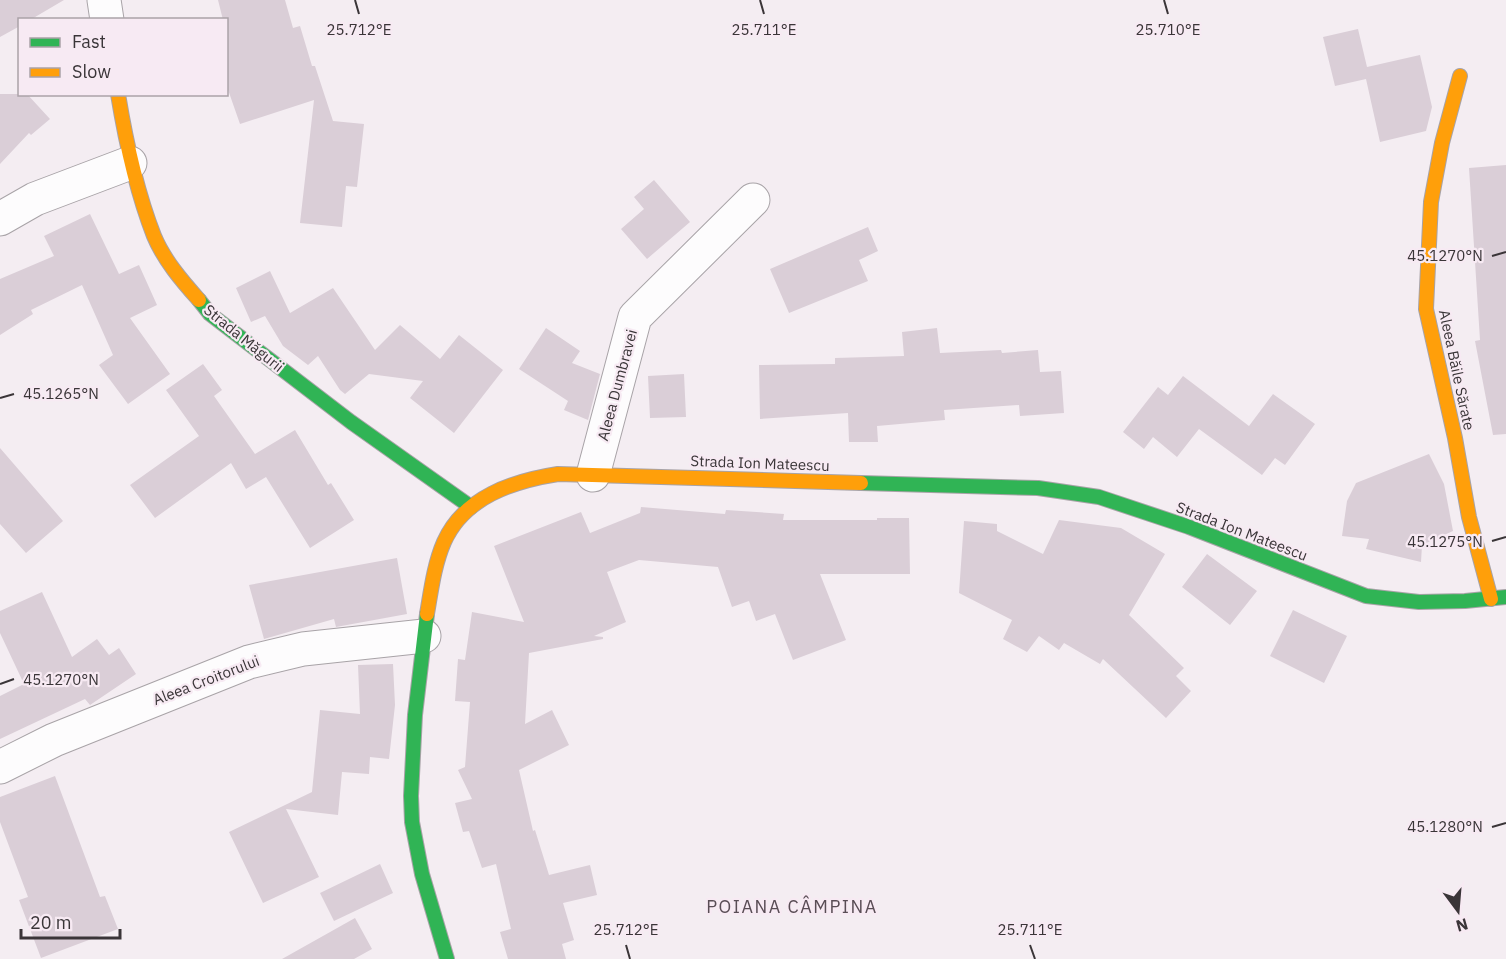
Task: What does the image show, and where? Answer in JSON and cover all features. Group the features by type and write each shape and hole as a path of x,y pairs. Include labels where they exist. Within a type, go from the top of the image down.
{"main road":[{"name":"Aleea Băile Sărate","path":"1460,76 1442,143 1431,202 1426,309 1455,438 1469,517 1491,599"},
{"name":"Strada Măgurii","path":"118,96 130,163 155,238 178,276 210,314 351,422 471,507"},
{"name":"Strada Ion Mateescu","path":"447,959 419,860 412,822 410,786 412,746 424,636 441,549 453,524 471,507 504,486 528,478 558,474 1048,489 1099,497 1189,527 1366,596 1419,602 1465,602 1506,597"}],"street":[{"path":"104,0 107,18"},
{"path":"0,219 35,199 130,163"},
{"name":"Aleea Dumbravei","path":"593,475 635,317 753,200"},
{"name":"Aleea Croitorului","path":"0,767 54,740 249,662 303,649 424,636"}],"building":[{"path":"0,0 64,0 33,18 18,18 18,27 0,37"},
{"path":"218,0 285,0 293,28 300,26 333,121 364,124 357,187 346,186 342,227 300,223 314,100 240,124 228,90 228,18 222,18"},
{"path":"1358,29 1367,67 1420,55 1432,107 1426,131 1380,142 1366,79 1335,86 1323,37"},
{"path":"0,94 29,96 50,119 31,135 29,133 0,164"},
{"path":"1506,165 1506,434 1493,435 1475,341 1480,340 1469,168"},
{"path":"654,180 690,222 647,259 621,229 644,209 634,197"},
{"path":"90,214 119,274 139,265 157,305 130,318 170,374 128,404 99,365 113,355 82,285 31,310 33,314 0,335 0,279 54,256 44,236"},
{"path":"868,227 878,251 859,260 868,281 789,313 770,269"},
{"path":"270,271 290,313 333,288 375,350 400,325 440,359 459,335 503,370 454,433 410,398 423,381 369,374 345,394 318,356 308,365 283,346 265,316 251,322 236,288"},
{"path":"546,328 580,351 572,363 600,374 588,420 564,410 568,401 519,369"},
{"path":"937,328 940,353 1001,350 1002,353 1038,350 1040,372 1061,371 1064,413 1020,416 1019,405 944,410 945,420 877,426 878,442 849,442 848,413 760,419 759,365 835,364 835,358 904,356 902,332"},
{"path":"203,364 222,390 214,396 255,454 295,430 328,485 331,483 354,520 310,548 266,477 246,489 231,463 155,518 130,485 199,436 166,390"},
{"path":"684,374 686,417 650,418 648,376"},
{"path":"1183,376 1249,426 1273,394 1315,424 1285,465 1275,458 1262,475 1199,429 1177,457 1153,437 1144,449 1123,432 1158,387 1168,395"},
{"path":"0,448 63,521 26,553 0,524"},
{"path":"1429,454 1444,484 1453,531 1422,545 1421,562 1366,549 1369,539 1342,536 1347,501 1356,483"},
{"path":"641,507 725,514 726,510 784,514 783,520 909,518 910,574 820,574 846,640 793,660 775,614 756,621 749,601 732,607 718,567 639,560 607,572 626,622 594,636 603,637 603,639 529,653 525,724 552,710 569,745 519,770 533,831 535,830 549,875 590,865 597,895 563,903 574,940 562,944 566,959 508,959 500,932 511,929 496,864 482,868 469,831 463,832 455,803 472,799 458,770 465,767 470,702 455,701 458,659 465,660 472,612 524,622 494,546 581,512 590,533 640,513"},
{"path":"1059,520 1121,528 1165,554 1129,615 1184,668 1176,676 1191,691 1166,718 1103,659 1100,664 1064,643 1059,650 1039,636 1027,652 1003,639 1012,620 959,593 964,521 997,524 997,531 1043,554"},
{"path":"1207,554 1257,591 1230,625 1182,587"},
{"path":"397,558 407,614 336,627 334,619 264,639 249,585"},
{"path":"42,592 72,657 97,639 109,655 119,648 136,674 90,705 85,699 0,739 0,696 24,684 0,633 0,611"},
{"path":"1293,610 1347,636 1324,683 1270,656"},
{"path":"393,664 395,705 389,759 370,757 369,774 342,772 338,815 286,809 319,877 263,903 229,832 312,792 320,710 360,714 358,665"},
{"path":"55,776 100,897 105,896 118,929 41,958 19,900 28,897 0,822 0,797"},
{"path":"380,864 393,893 334,921 320,893"},
{"path":"355,918 372,949 354,959 282,959"}],"traffic: fast":[{"path":"199,300 210,314 351,422 471,507"},
{"path":"861,483 1038,488 1099,497 1189,527 1366,596 1419,602 1506,597"},
{"path":"427,614 415,715 412,822 422,874 447,959"}],"traffic: slow":[{"path":"1460,76 1442,143 1431,202 1426,309 1455,438 1469,517 1491,599"},
{"path":"118,96 132,166 154,236 168,262 199,300"},
{"path":"427,614 438,560 453,526 477,503 524,481 558,474 861,483"}],"district":[{"name":"POIANA CÂMPINA","path":"792,906"}]}
